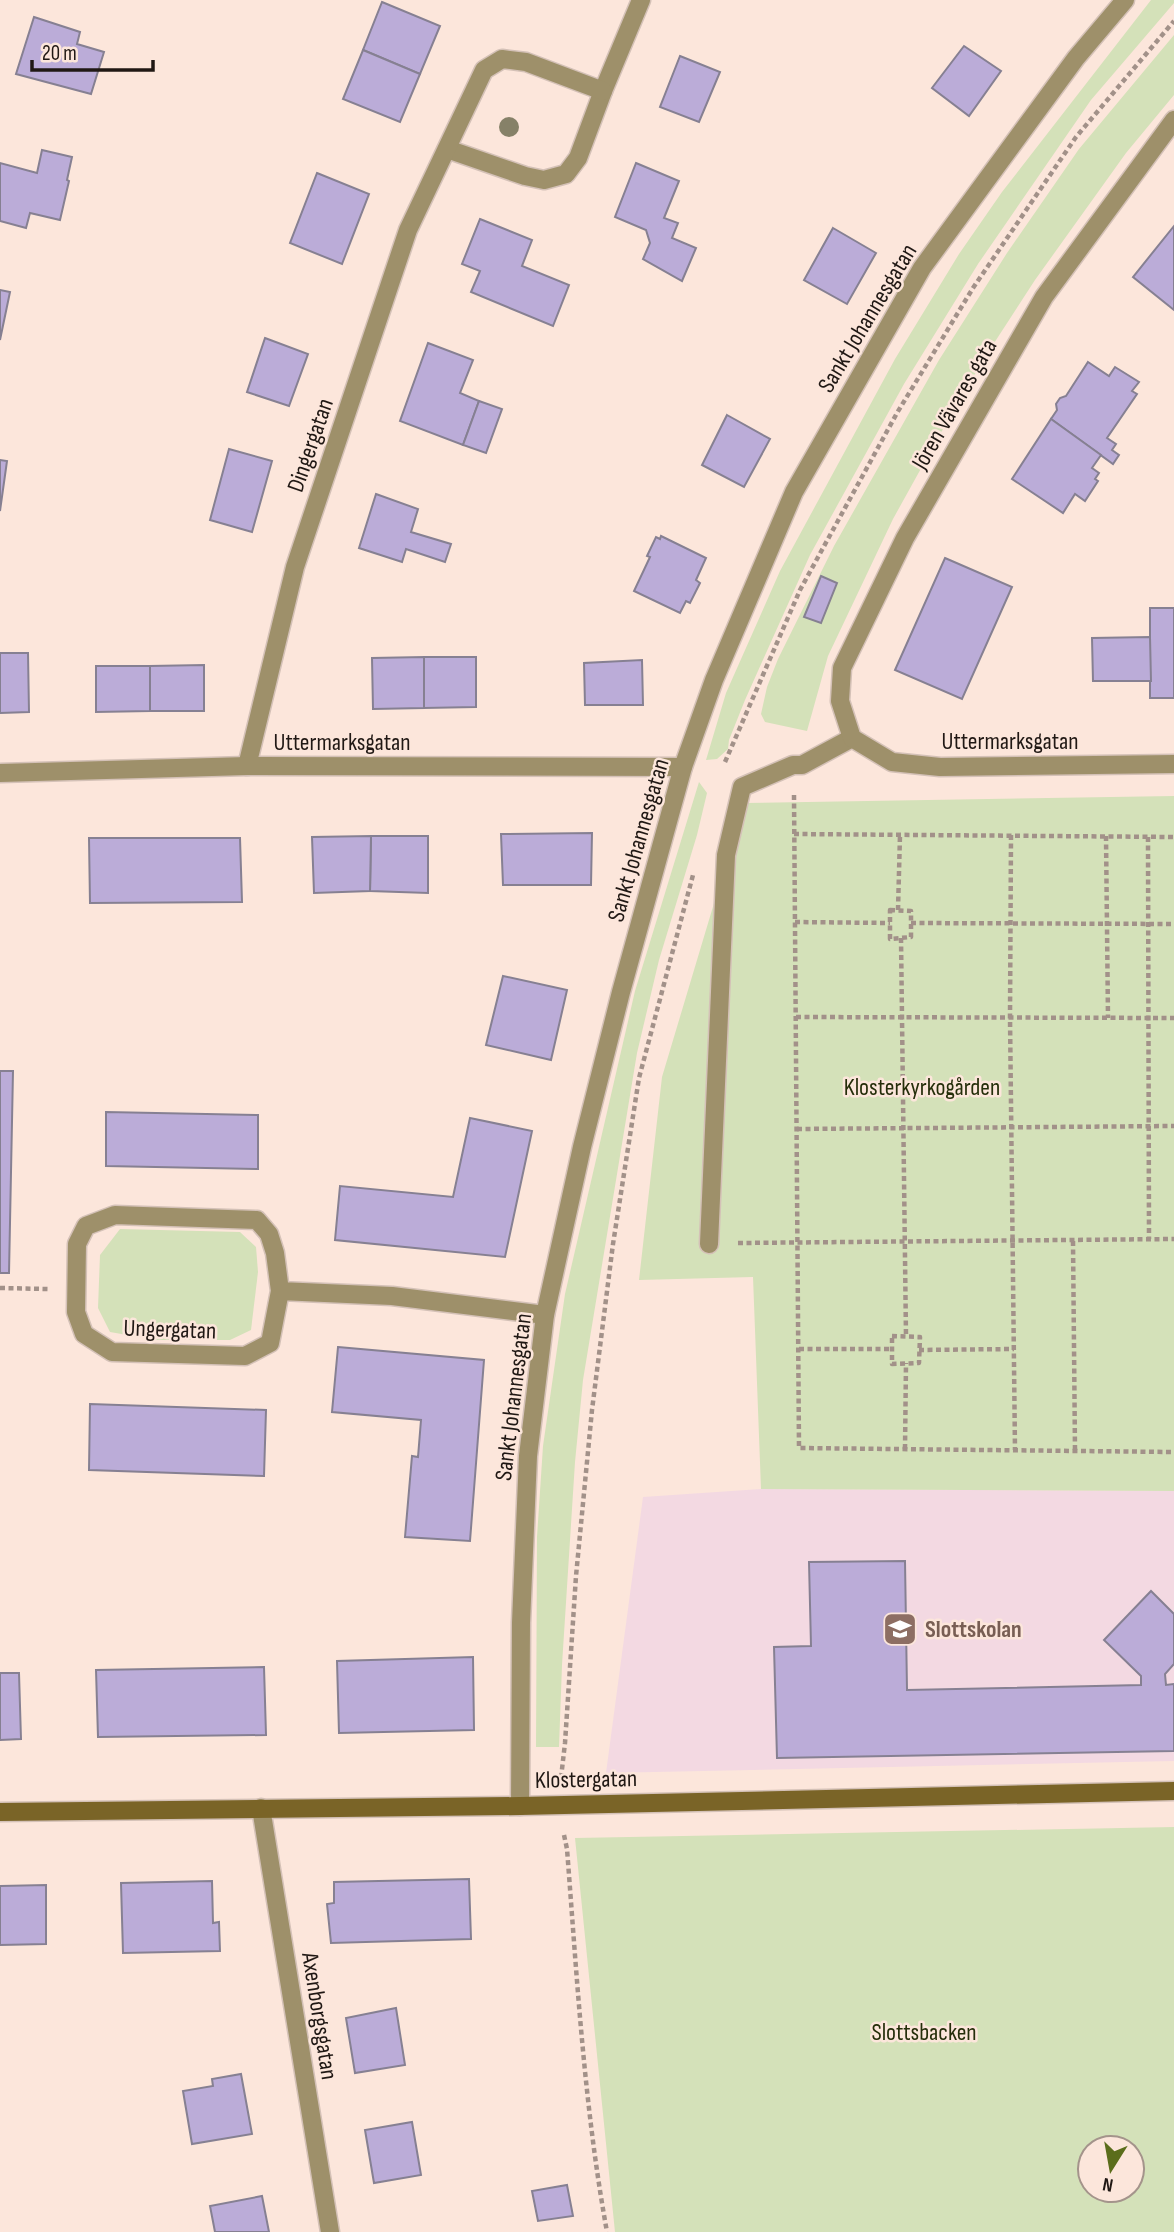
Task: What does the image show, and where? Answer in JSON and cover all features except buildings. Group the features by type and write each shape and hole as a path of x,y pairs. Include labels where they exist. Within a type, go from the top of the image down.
{"street":[{"path":"447,149 544,180 566,174 578,158 641,0"},
{"name":"Sankt Johannesgatan","path":"520,1805 521,1623 528,1457 545,1315 582,1147 683,767 714,680 794,492 915,280 1076,58 1125,0"},
{"name":"Dingergatan","path":"247,766 295,567 408,230 484,70 502,59 526,62 603,91"},
{"name":"Jören Vävares gata","path":"852,738 840,701 842,668 905,538 1044,297 1174,121"},
{"path":"709,1244 726,855 742,787 793,765 802,765 852,738"},
{"name":"Uttermarksgatan","path":"852,738 892,762 940,767 1174,764"},
{"name":"Uttermarksgatan","path":"0,774 247,766 683,767"},
{"name":"Ungergatan","path":"115,1215 257,1220 269,1234 275,1253 280,1291 270,1343 245,1356 112,1352 84,1334 76,1312 77,1244 86,1226 115,1215"},
{"path":"280,1291 391,1296 545,1315"},
{"name":"Klostergatan","path":"0,1812 560,1805 1174,1791"},
{"name":"Axenborgsgatan","path":"261,1808 330,2232"}],"path":[{"path":"722,767 800,590 904,401 973,288 1076,136 1174,21"},
{"path":"793,765 799,1448 1174,1452"},
{"path":"794,834 1174,837"},
{"path":"898,910 900,835"},
{"path":"1011,835 1010,1017 1015,1450"},
{"path":"1106,836 1108,1018"},
{"path":"1148,837 1149,1239"},
{"path":"607,2232 590,2115 568,1849 560,1823 560,1805 576,1576 592,1410 613,1244 639,1078 694,871"},
{"path":"890,910 911,911 911,923 911,937 890,939 890,910"},
{"path":"795,922 890,923"},
{"path":"911,923 1174,924"},
{"path":"901,938 906,1337"},
{"path":"796,1017 1174,1018"},
{"path":"797,1129 1174,1126"},
{"path":"709,1244 1174,1239"},
{"path":"1073,1241 1075,1451"},
{"path":"0,1289 77,1290"},
{"path":"892,1336 906,1337 920,1338 919,1363 892,1364 892,1336"},
{"path":"798,1349 892,1349"},
{"path":"919,1350 1014,1349"},
{"path":"905,1449 906,1363"}],"shaded area":[{"name":"Slottskolan","path":"761,1489 1174,1491 1174,1761 606,1773 643,1497"}],"green space":[{"path":"1151,0 1174,0 1174,3 1091,100 978,264 904,384 810,555 745,700 728,749 717,759 706,760 726,693 780,571 895,359 959,254 1002,192"},
{"path":"1174,35 1174,95 1126,153 1035,280 985,357 939,436 893,519 828,656 807,731 765,722 761,714 767,687 778,659 834,546 939,360 1007,253 1079,149"},
{"path":"699,782 707,793 659,960 637,1053 583,1380 575,1462 559,1747 536,1747 537,1537 543,1446 565,1294 635,991"},
{"name":"Klosterkyrkogården","path":"1174,796 1174,1491 761,1489 753,1277 639,1280 662,1077 744,803"},
{"path":"120,1229 240,1232 256,1247 258,1272 251,1330 230,1340 156,1340 110,1332 98,1308 100,1255"},
{"name":"Slottsbacken","path":"1174,1827 1174,2232 615,2232 575,1838"}],"place":[{"name":"Slottskolan","path":"900,1629"}]}
